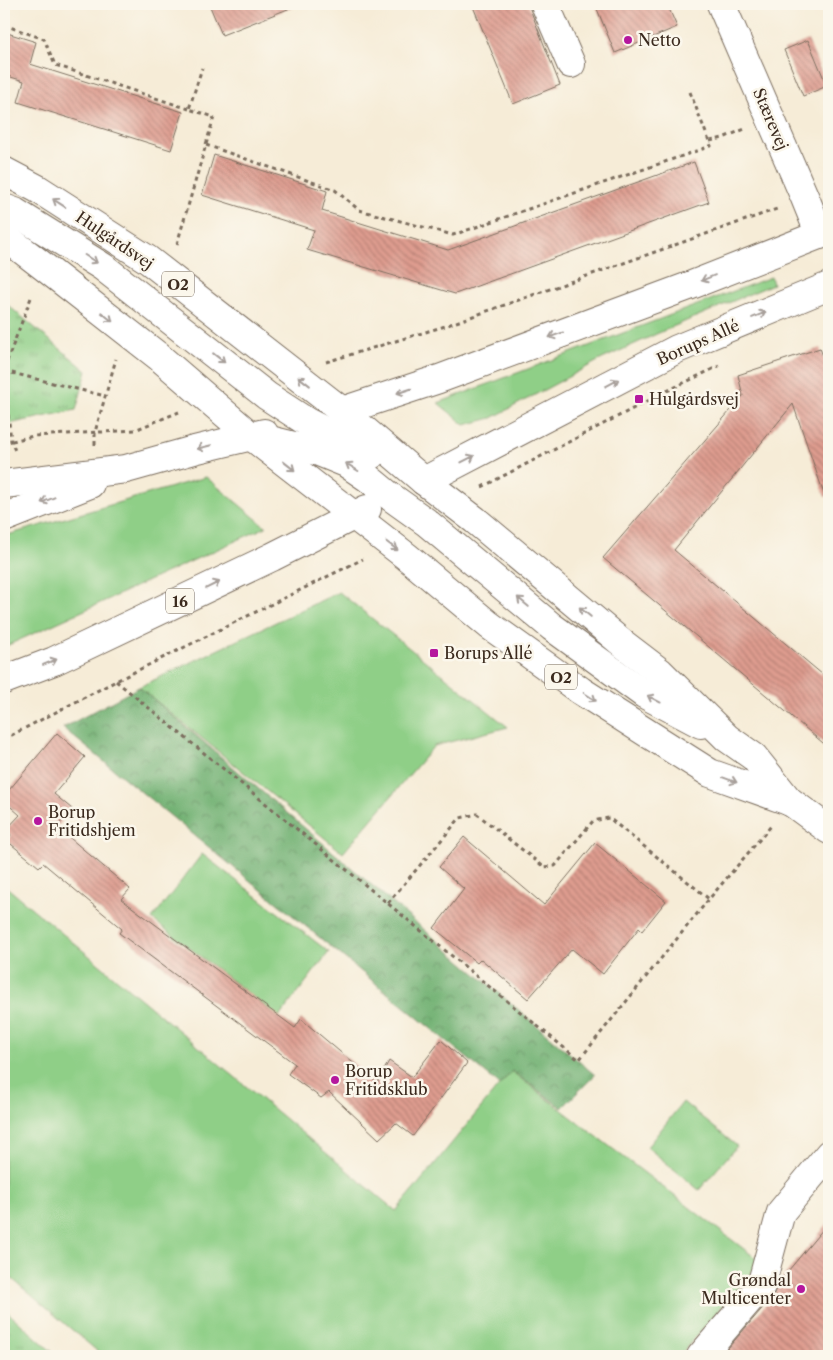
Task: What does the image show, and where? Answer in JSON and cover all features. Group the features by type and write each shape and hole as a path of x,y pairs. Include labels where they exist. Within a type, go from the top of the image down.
{"main road":[{"path":"545,4 571,64"},
{"name":"Stærevej","path":"721,4 771,119 824,233"},
{"name":"Hulgårdsvej","path":"4,172 38,189 147,259 342,411 622,644 660,672 728,738 754,757 790,802 829,830"},
{"path":"4,208 16,212 103,267 267,396 307,422 424,481"},
{"path":"4,518 126,469 307,422 438,379 689,286 824,233"},
{"name":"Hulgårdsvej","path":"4,236 188,382 251,436 406,556 489,625 581,691 710,773 790,802"},
{"name":"Borups Allé","path":"4,680 54,661 353,516 677,349 829,286"},
{"path":"251,436 319,452 346,463 426,522 552,627 644,694 728,738"},
{"path":"16,483 126,469"},
{"path":"701,1356 761,1286 781,1212 829,1154"}],"path":[{"path":"4,25 44,39 55,65 214,117 167,276"},
{"path":"189,109 202,68"},
{"path":"206,145 335,190 358,210 452,235 712,146 690,92"},
{"path":"710,141 723,138 771,119"},
{"path":"292,372 442,327 778,208"},
{"path":"44,266 4,370 105,396"},
{"path":"96,473 95,432 113,366 125,331"},
{"path":"4,375 16,483"},
{"path":"4,442 34,436 135,430 208,399"},
{"path":"116,681 579,1060 790,802"},
{"path":"388,903 460,818 477,814 544,867 555,866 593,821 609,818 709,899"}],"green space":[{"path":"771,277 773,284 598,361 492,418 465,425 438,403"},
{"path":"4,302 87,371 76,410 4,425"},
{"path":"206,477 266,527 4,647 4,536"},
{"path":"339,592 508,727 434,746 343,853 139,687"},
{"path":"139,687 595,1075 562,1108 512,1071 500,1085 63,728"},
{"path":"202,854 329,952 279,1017 152,919"},
{"path":"4,885 396,1211 511,1071 761,1262 679,1356 103,1356 4,1272"},
{"path":"683,1102 737,1146 699,1190 647,1147"},
{"path":"4,1309 57,1356 4,1356"}],"building":[{"path":"209,4 298,4 298,5 222,35"},
{"path":"472,4 528,4 560,85 513,104"},
{"name":"Netto","path":"595,4 667,4 677,27 615,53"},
{"path":"4,32 36,42 30,64 183,112 171,150 18,102 24,81 4,75"},
{"path":"808,40 827,86 803,96 784,50"},
{"path":"214,155 327,191 322,211 448,250 694,162 709,202 455,294 307,250 314,230 202,195"},
{"path":"820,348 829,373 829,496 825,497 793,404 674,550 829,680 829,748 603,558 743,396 738,375"},
{"path":"57,733 85,757 54,794 72,809 57,827 130,889 121,899 295,1028 301,1019 377,1083 389,1061 412,1077 441,1040 467,1063 413,1136 396,1123 379,1139 329,1092 321,1098 288,1074 295,1064 119,933 122,929 43,863 39,867 6,840 11,835 5,831 20,815 4,801 4,796"},
{"path":"464,837 544,905 595,843 666,901 642,931 639,928 603,974 572,949 528,999 481,959 477,963 434,928 464,889 439,867"},
{"name":"Grøndal Multicenter","path":"829,1222 829,1356 721,1356 773,1296 778,1283"}],"place":[{"name":"Netto","path":"628,40"},
{"name":"Hulgårdsvej","path":"639,399"},
{"name":"Borups Allé","path":"434,653"},
{"name":"Borup Fritidshjem","path":"38,821"},
{"name":"Borup Fritidsklub","path":"335,1080"},
{"name":"Grøndal Multicenter","path":"801,1289"}]}
